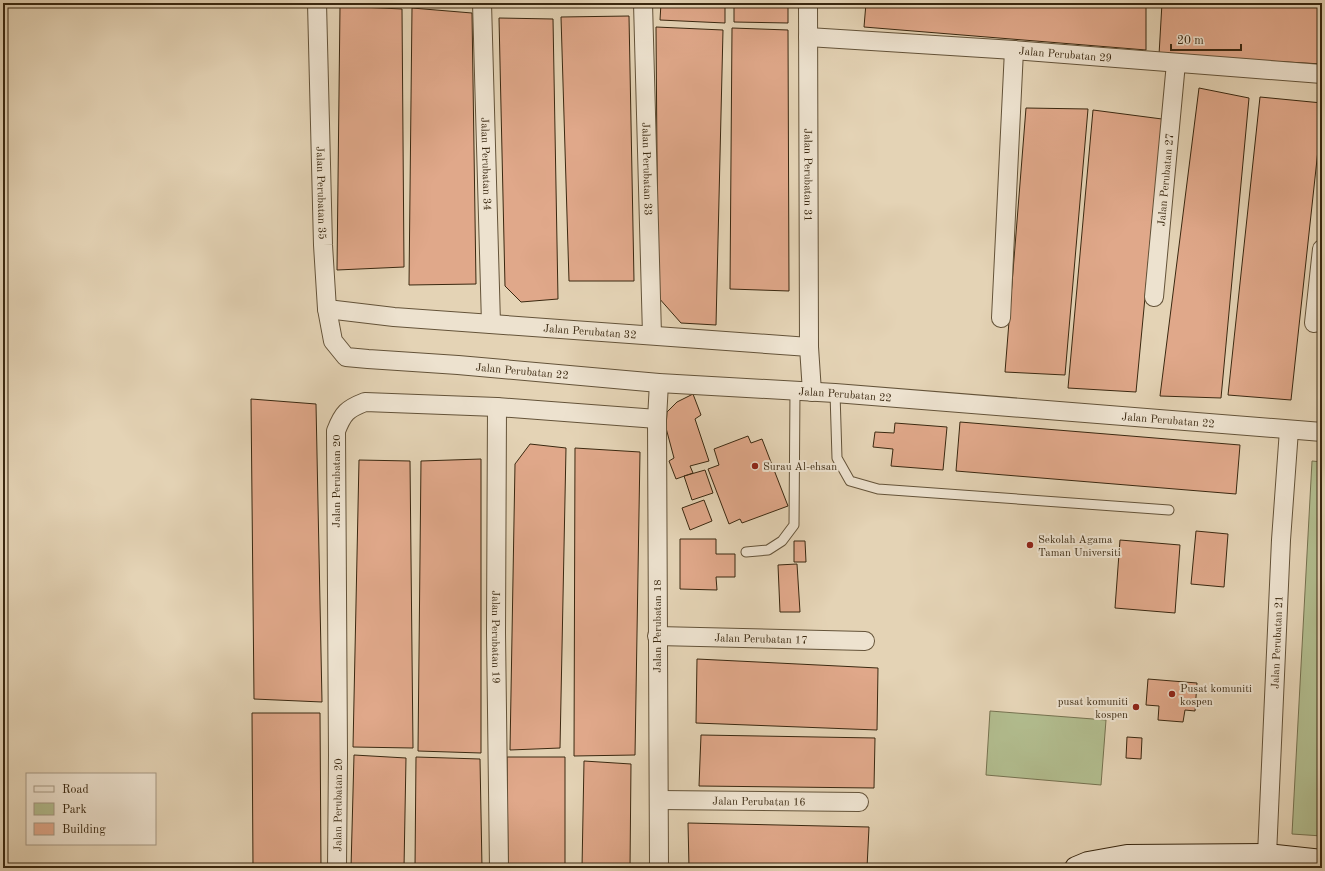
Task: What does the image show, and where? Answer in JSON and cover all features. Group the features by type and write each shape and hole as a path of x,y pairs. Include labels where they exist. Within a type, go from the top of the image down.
{"street":[{"name":"Jalan Perubatan 35","path":"317,3 323,245 327,310 333,341 346,357 368,359"},
{"name":"Jalan Perubatan 34","path":"482,3 491,324"},
{"name":"Jalan Perubatan 33","path":"643,3 652,335"},
{"name":"Jalan Perubatan 31","path":"808,3 809,347"},
{"name":"Jalan Perubatan 29","path":"808,37 1014,50 1322,74"},
{"path":"1001,318 1014,50"},
{"name":"Jalan Perubatan 27","path":"1154,296 1176,63"},
{"path":"1314,323 1322,250"},
{"name":"Jalan Perubatan 32","path":"327,310 394,317 809,347"},
{"path":"804,391 809,347"},
{"name":"Jalan Perubatan 22","path":"368,359 458,365 659,383 835,393 1322,432"},
{"name":"Jalan Perubatan 18","path":"659,383 657,419 659,868"},
{"name":"Jalan Perubatan 20","path":"337,868 338,755 336,431 341,418 351,407 366,402 497,407 657,419"},
{"name":"Jalan Perubatan 19","path":"497,407 496,633 499,868"},
{"name":"Jalan Perubatan 21","path":"1267,855 1281,540 1289,430"},
{"name":"Jalan Perubatan 17","path":"657,636 866,641"},
{"name":"Jalan Perubatan 16","path":"659,800 859,802"},
{"path":"1076,868 1088,863 1127,856 1267,855 1296,863 1322,861"}],"lane":[{"path":"746,552 768,550 782,541 794,525 804,391"},
{"path":"835,393 837,458 850,481 878,489 1169,510"}],"green space":[{"path":"1312,461 1322,462 1322,836 1292,834"},
{"path":"990,711 1106,720 1101,785 986,775"}],"building":[{"path":"497,3 555,3 555,7 497,7"},
{"path":"630,3 630,5 564,4"},
{"path":"661,3 725,3 725,23 660,20"},
{"path":"734,3 788,3 788,23 734,22"},
{"path":"866,3 1146,3 1146,50 864,27"},
{"path":"1162,3 1286,3 1322,6 1322,64 1159,55"},
{"path":"340,6 402,9 404,267 337,270"},
{"path":"412,8 472,13 476,284 409,285"},
{"path":"629,16 634,281 569,281 561,17"},
{"path":"499,18 553,19 558,299 521,302 505,286"},
{"path":"656,27 723,30 716,325 681,323 658,297"},
{"path":"732,28 788,30 789,291 730,289"},
{"path":"1199,88 1249,98 1221,398 1160,396"},
{"path":"1260,97 1322,103 1291,400 1228,395"},
{"path":"1026,108 1088,109 1065,375 1005,372"},
{"path":"1093,110 1162,119 1136,392 1068,388"},
{"path":"693,394 701,415 695,419 709,461 690,466 693,473 676,479 669,461 674,458 666,428 667,412 677,402"},
{"path":"251,399 316,404 322,702 254,699"},
{"path":"960,422 1240,445 1236,494 956,471"},
{"path":"895,423 947,427 943,470 891,466 893,449 873,447 875,432 894,433"},
{"path":"748,436 751,443 762,439 788,506 742,523 740,519 729,524 708,469 719,465 714,449"},
{"path":"530,444 566,448 560,748 510,750 515,464"},
{"path":"575,448 640,452 635,755 574,756"},
{"path":"481,459 481,753 418,751 421,461"},
{"path":"359,460 410,461 413,748 353,747"},
{"path":"705,470 713,493 692,500 684,476"},
{"path":"704,500 712,521 690,530 682,508"},
{"path":"1196,531 1228,534 1224,587 1191,584"},
{"path":"680,539 716,539 716,554 735,554 735,577 716,577 717,590 680,589"},
{"path":"1120,540 1180,545 1175,613 1115,608"},
{"path":"794,541 805,541 806,562 794,562"},
{"path":"797,564 800,612 780,612 778,565"},
{"path":"697,659 878,668 877,730 696,723"},
{"name":"Pusat komuniti kospen","path":"1148,679 1197,683 1195,711 1185,710 1183,722 1158,720 1159,706 1146,705"},
{"path":"252,713 320,713 321,868 253,868"},
{"path":"701,735 875,738 874,788 699,786"},
{"path":"1127,737 1142,738 1141,759 1126,758"},
{"path":"354,755 406,758 404,868 351,868"},
{"path":"416,757 480,759 482,868 415,868"},
{"path":"507,757 565,757 565,868 508,868"},
{"path":"584,761 631,764 630,868 582,868"},
{"path":"688,823 869,827 867,868 689,868"}],"place":[{"name":"Surau Al-ehsan","path":"755,466"},
{"name":"Sekolah Agama Taman Universiti","path":"1030,545"},
{"name":"Pusat komuniti kospen","path":"1172,694"},
{"name":"pusat komuniti kospen","path":"1136,707"}]}
